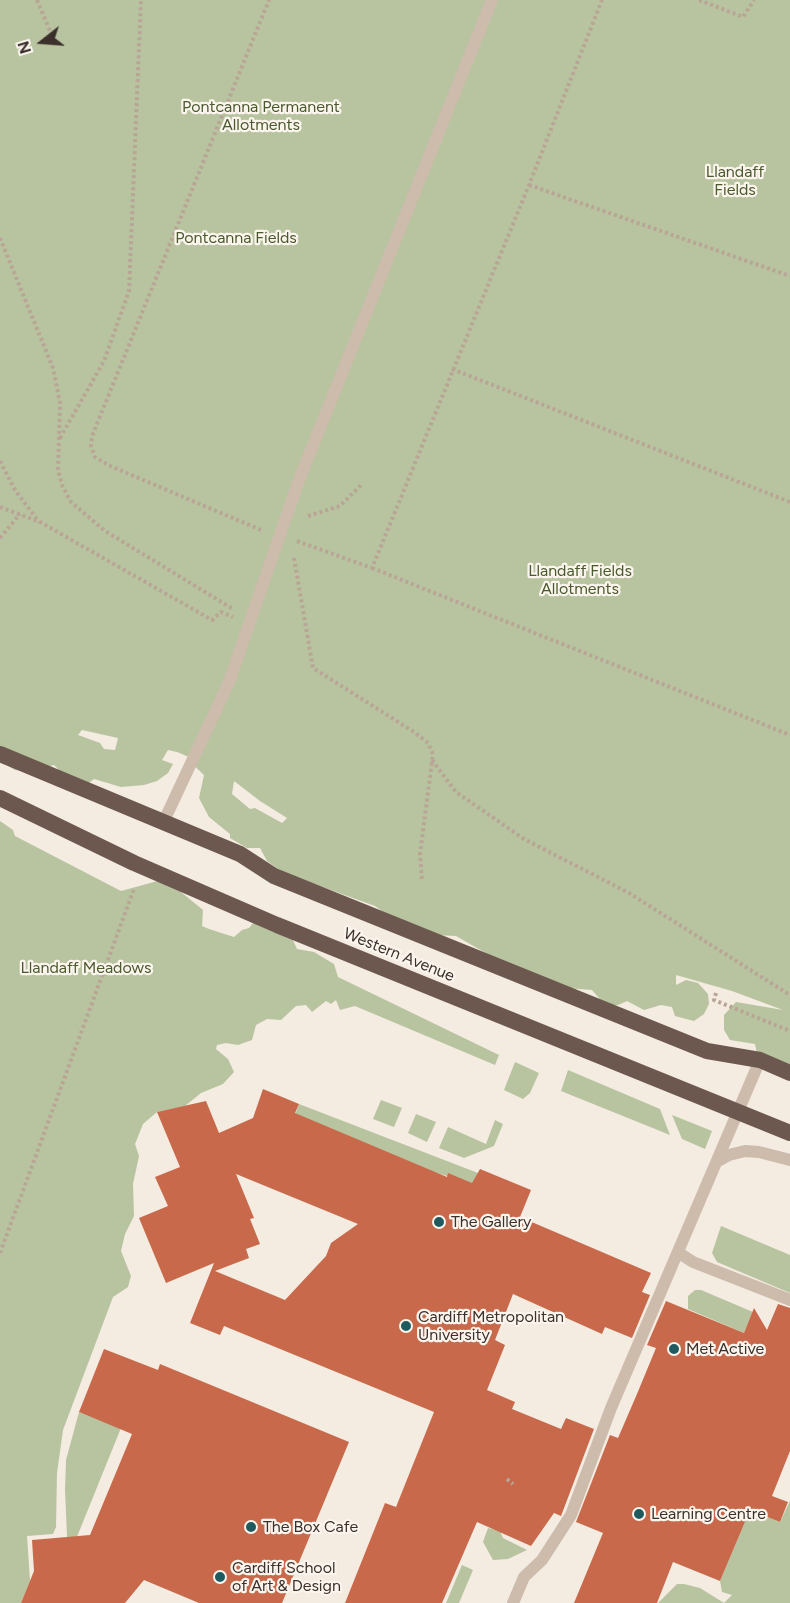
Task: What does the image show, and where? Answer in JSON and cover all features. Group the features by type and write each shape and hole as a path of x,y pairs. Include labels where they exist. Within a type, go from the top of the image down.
{"highway":[{"name":"Western Avenue","path":"0,754 240,854 274,876 707,1051 760,1059 790,1073"},
{"name":"Western Avenue","path":"0,798 134,863 277,925 790,1133"}],"lane":[{"path":"163,823 222,699 299,480 492,0"},
{"path":"513,1603 524,1577 542,1560 571,1515 611,1408 760,1059"},
{"path":"718,1161 729,1155 745,1151 790,1160"},
{"path":"679,1252 693,1262 790,1300"}],"path":[{"path":"37,0 55,43"},
{"path":"60,438 104,361 129,291 141,0"},
{"path":"270,0 96,425 91,446 95,457 108,465 279,536 333,552 790,735"},
{"path":"372,568 452,369 530,185 602,0"},
{"path":"699,0 743,18 754,0"},
{"path":"530,185 790,276"},
{"path":"0,238 54,368 60,403 58,470 70,502 105,531 250,621"},
{"path":"452,369 790,502"},
{"path":"0,461 15,490 40,522"},
{"path":"300,519 340,506 362,484"},
{"path":"0,507 40,522 212,620 221,612 250,621"},
{"path":"0,538 20,514"},
{"path":"292,550 313,668 428,743 433,753 420,854 422,880"},
{"path":"432,760 456,792 524,839 628,893 790,995"},
{"path":"0,1253 134,889"},
{"path":"716,993 714,1000 790,1031"},
{"path":"507,1479 513,1484"}],"green space":[{"path":"0,0 790,0 790,1078 757,1054 755,1044 730,1040 724,1030 724,1015 736,1002 783,1010 732,991 676,975 676,985 686,980 698,983 708,994 709,1004 704,1014 694,1021 675,1016 672,1007 661,1005 644,1010 627,1001 618,1005 605,1005 592,990 566,988 491,956 456,936 436,935 386,914 375,906 284,873 267,861 260,848 247,848 230,838 230,834 209,817 199,798 204,775 188,760 189,757 177,752 168,750 162,760 173,764 168,773 157,781 144,785 121,787 94,779 86,785 59,775 54,765 30,771 15,770 0,761","holes":["82,730 118,738 115,750 104,749 100,743 78,735","234,781 260,801 287,818 282,823 255,808 250,809 232,794"]},
{"name":"Llandaff Meadows","path":"0,821 13,830 15,836 121,891 165,879 203,910 202,926 209,929 234,937 254,922 291,936 297,949 314,952 334,964 338,977 499,1055 495,1065 355,1006 340,1010 336,1000 331,1004 326,1001 312,1012 306,1005 296,1006 281,1020 267,1019 256,1025 252,1040 238,1045 226,1043 217,1045 216,1049 228,1059 234,1072 223,1084 201,1093 185,1106 157,1112 143,1124 135,1144 139,1156 133,1184 134,1216 125,1234 121,1251 131,1276 128,1287 113,1297 63,1430 57,1473 56,1527 53,1534 27,1536 30,1581 21,1603 0,1603"},
{"path":"515,1062 539,1073 530,1093 523,1099 504,1090"},
{"path":"568,1070 660,1109 670,1135 561,1091"},
{"path":"381,1100 402,1108 394,1127 373,1119"},
{"path":"299,1104 478,1173 473,1184 290,1128"},
{"path":"416,1114 436,1122 427,1142 408,1133"},
{"path":"672,1115 712,1131 705,1149 682,1139"},
{"path":"495,1120 503,1124 494,1146 464,1158 439,1148 448,1127 486,1144"},
{"path":"721,1226 790,1255 790,1293 717,1262 712,1253"},
{"path":"695,1290 701,1290 753,1312 744,1333 688,1309 688,1296"},
{"path":"79,1412 99,1420 123,1423 68,1559 66,1460"},
{"path":"790,1501 790,1603 724,1603 732,1595 722,1592 720,1581 746,1519 758,1513 780,1522"},
{"path":"488,1528 500,1531 503,1538 527,1550 508,1559 493,1560 483,1542"},
{"path":"462,1565 473,1570 459,1603 446,1603"},
{"path":"677,1584 684,1584 700,1588 724,1603 658,1603"}],"building":[{"path":"263,1089 299,1104 295,1113 447,1177 448,1173 472,1183 480,1169 531,1190 520,1217 651,1273 642,1292 650,1295 632,1338 605,1327 602,1334 513,1294 495,1340 505,1345 487,1390 515,1402 512,1409 561,1429 566,1418 594,1429 561,1516 554,1513 531,1546 477,1522 442,1603 345,1603 385,1503 396,1507 434,1412 224,1326 220,1335 190,1323 214,1263 166,1283 139,1218 168,1206 155,1177 180,1167 157,1112 206,1101 219,1133 253,1118","holes":["236,1174 358,1224 331,1243 326,1256 285,1300 215,1271 249,1258 246,1249 260,1244 250,1219 254,1218"]},
{"path":"666,1301 744,1333 754,1308 767,1330 778,1304 790,1308 790,1451 772,1496 788,1502 780,1522 750,1510 720,1581 673,1562 657,1603 574,1603 603,1533 576,1522 610,1435 618,1438 656,1348 647,1345"},
{"path":"104,1349 158,1370 160,1364 349,1442 282,1603 199,1603 144,1580 125,1603 21,1603 34,1571 32,1540 90,1535 132,1434 79,1412"}],"place":[{"name":"The Gallery","path":"439,1222"},
{"name":"Cardiff Metropolitan University","path":"406,1326"},
{"name":"Met Active","path":"674,1349"},
{"name":"Learning Centre","path":"639,1514"},
{"name":"The Box Cafe","path":"251,1527"},
{"name":"Cardiff School of Art & Design","path":"220,1577"}],"park label":[{"name":"Pontcanna Permanent Allotments","path":"261,116"},
{"name":"Llandaff Fields","path":"735,181"},
{"name":"Pontcanna Fields","path":"236,238"},
{"name":"Llandaff Fields Allotments","path":"580,580"}]}
